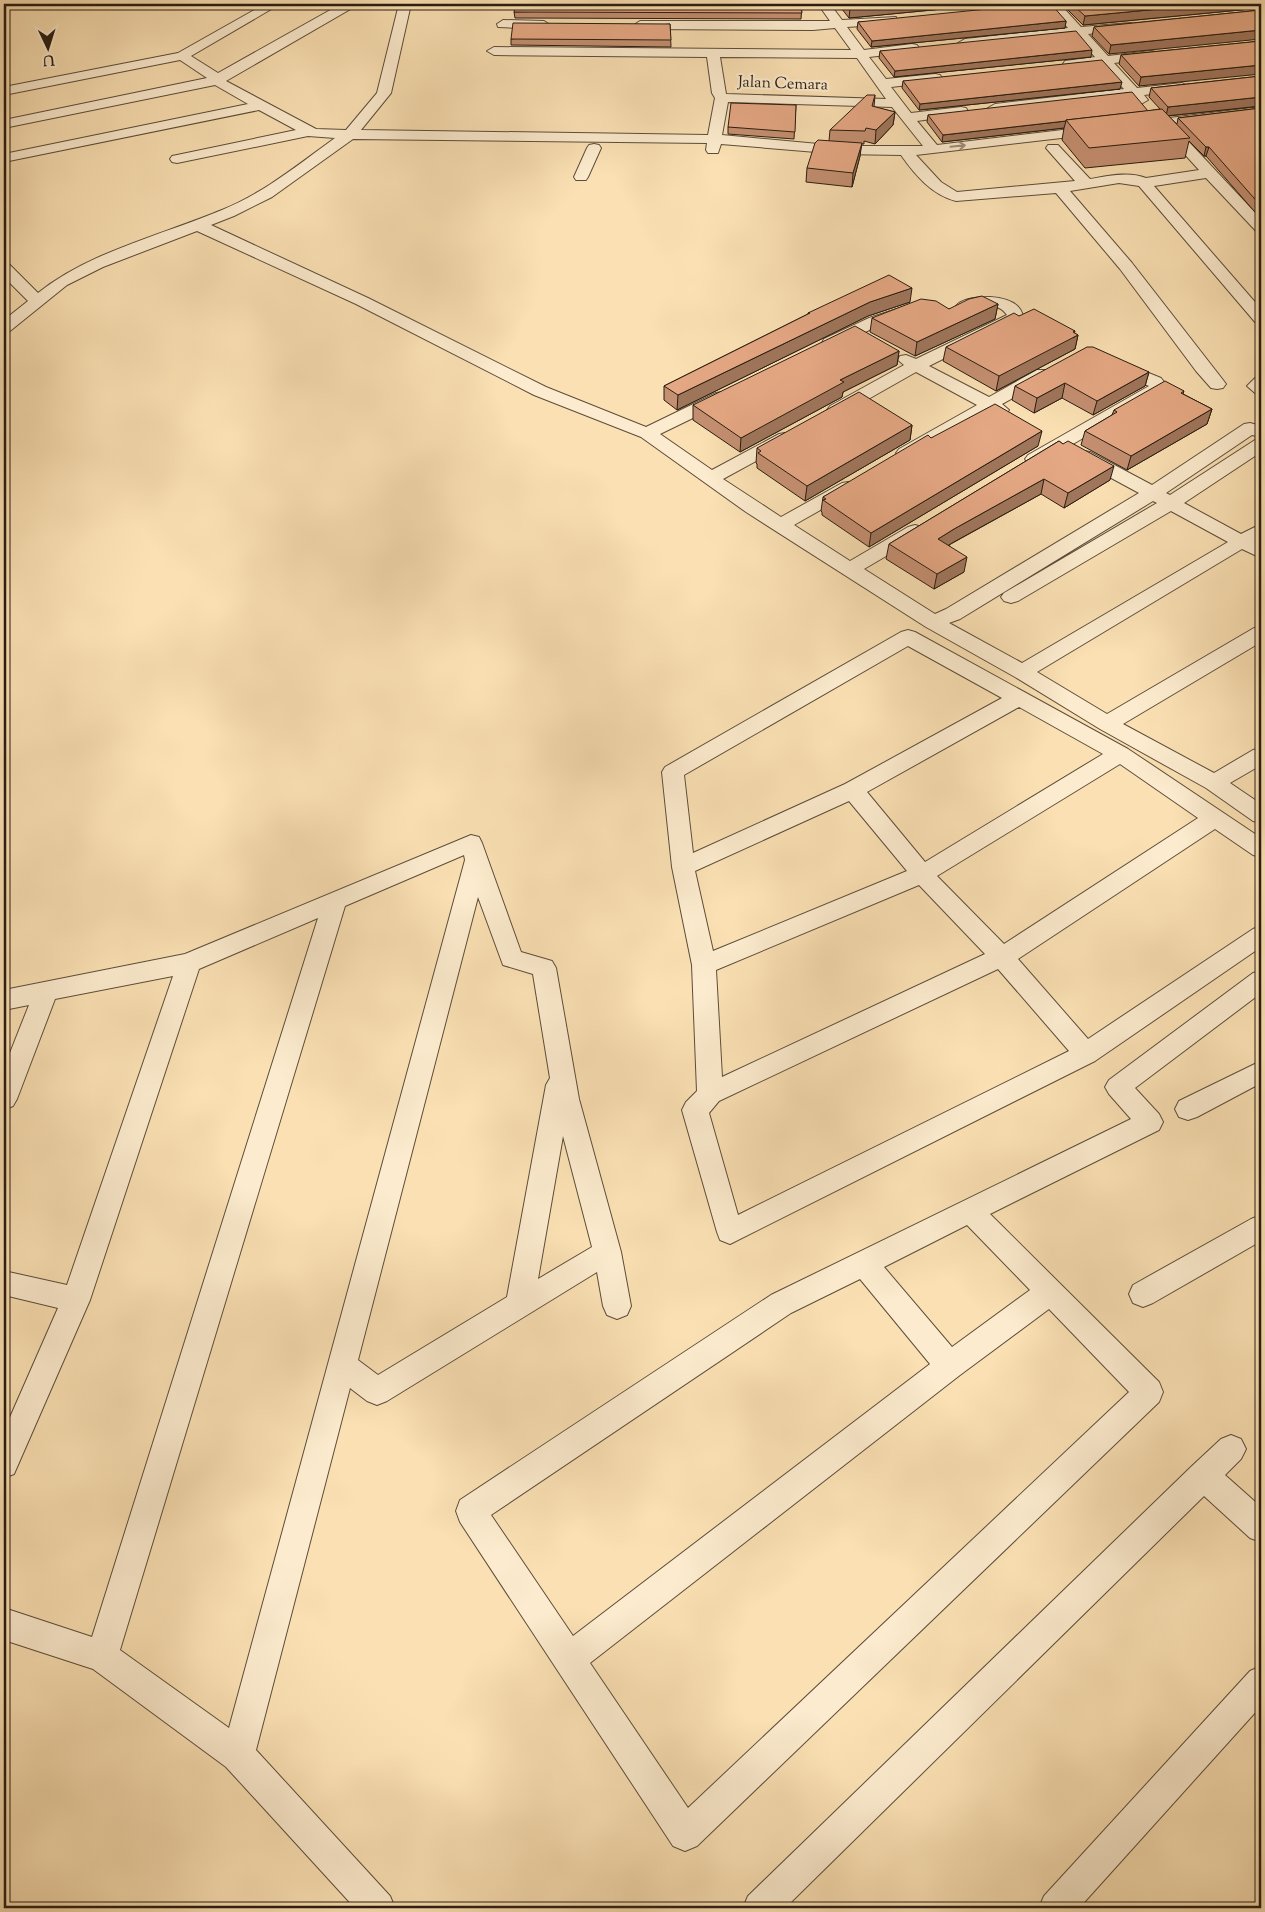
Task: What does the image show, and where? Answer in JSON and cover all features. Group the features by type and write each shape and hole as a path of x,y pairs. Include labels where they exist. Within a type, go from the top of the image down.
{"street":[{"path":"4,91 182,56 274,4"},
{"path":"4,124 219,80 350,4"},
{"path":"4,328 61,282 97,264 229,214 267,194 350,134 384,93 405,4"},
{"path":"824,4 907,118 933,149"},
{"path":"1053,4 1261,228"},
{"path":"630,25 839,25 908,18"},
{"path":"503,24 552,25"},
{"path":"949,44 1136,25"},
{"path":"494,51 860,54 929,46"},
{"path":"713,52 719,93 722,99"},
{"path":"1056,65 1164,54"},
{"path":"182,56 219,80 220,83 311,132 318,141 332,146 594,148 714,145"},
{"path":"882,84 950,77"},
{"path":"907,118 1194,86"},
{"name":"Jalan Cemara","path":"714,145 718,108 722,99 897,103"},
{"path":"4,158 261,105"},
{"path":"1126,127 1261,111"},
{"path":"1244,113 1260,125"},
{"path":"1211,131 1260,125"},
{"path":"910,157 933,149 1107,129"},
{"path":"177,159 311,132 714,145 879,163 910,157 1053,148 1100,143"},
{"path":"1071,133 1081,145"},
{"path":"1137,140 1192,133"},
{"path":"581,177 594,148"},
{"path":"1053,148 1086,184"},
{"path":"910,157 950,196 963,198 1060,188 1119,179 1138,180 1144,183 1261,319"},
{"path":"1144,183 1209,173"},
{"path":"1060,188 1126,266 1202,367 1218,384"},
{"path":"198,225 362,301 540,391 647,433 780,525 933,622 1049,688 1107,724 1214,783 1261,815"},
{"path":"4,268 37,300"},
{"path":"821,418 917,366 1015,317 1014,311 1008,305 987,301 975,302 949,311"},
{"path":"812,353 875,321 918,306"},
{"path":"854,332 870,340"},
{"path":"894,353 1012,417"},
{"path":"1018,468 1052,438 1159,387 1155,382 1102,358"},
{"path":"889,463 988,404 1055,367"},
{"path":"1261,382 1256,386 1261,389"},
{"path":"647,433 735,391"},
{"path":"711,478 803,428"},
{"path":"951,633 1250,428 1261,432"},
{"path":"1052,438 1261,552"},
{"path":"933,622 953,614 1171,503 1261,444"},
{"path":"780,525 864,477"},
{"path":"850,569 934,520"},
{"path":"993,684 1019,671 1261,530"},
{"path":"1107,724 1261,633"},
{"path":"710,1094 704,965 683,867 673,772 908,638 1120,754 1216,817 1261,850"},
{"path":"683,867 854,790 1049,688"},
{"path":"704,965 922,874 1120,754"},
{"path":"1214,783 1261,755"},
{"path":"854,790 922,874 1002,957 1086,1054"},
{"path":"1216,817 1002,957 710,1094 695,1110 730,1232 1086,1054 1261,935"},
{"path":"4,1000 188,963 471,843 511,958 544,968 566,1099 607,1252 617,1306"},
{"path":"238,1755 477,859"},
{"path":"102,1656 335,901"},
{"path":"4,1464 76,1300 188,963"},
{"path":"970,1211 1149,1392 685,1834 471,1511 781,1304 1150,1122 1118,1087 1261,980"},
{"path":"4,1099 46,992"},
{"path":"1188,1109 1261,1072"},
{"path":"520,1304 562,1073"},
{"path":"1143,1294 1261,1227"},
{"path":"342,1365 377,1391 607,1252"},
{"path":"864,1263 950,1366"},
{"path":"4,1283 76,1300"},
{"path":"569,1659 950,1366 1050,1292"},
{"path":"760,1908 1231,1449"},
{"path":"1203,1476 1261,1527"},
{"path":"4,1624 102,1656 238,1755 378,1908"},
{"path":"1056,1908 1261,1682"}],"building":[{"path":"516,4 802,4 802,13 514,12"},
{"path":"846,4 907,4 850,9"},
{"path":"1051,4 1066,21 872,41 858,22"},
{"path":"1072,4 1212,4 1085,16"},
{"path":"1261,10 1261,30 1111,45 1094,27"},
{"path":"513,23 670,24 671,40 511,39"},
{"path":"1076,31 1092,50 895,71 880,51"},
{"path":"1261,41 1261,65 1141,77 1121,55"},
{"path":"1102,60 1122,82 920,104 903,81"},
{"path":"1261,76 1261,97 1168,107 1151,88"},
{"path":"1132,92 1148,111 943,135 928,115"},
{"path":"867,95 875,95 872,106 895,112 876,130 866,128 865,131 830,130"},
{"path":"731,103 796,105 795,132 728,127"},
{"path":"1261,108 1261,206 1209,147 1206,147 1178,118"},
{"path":"1162,109 1190,138 1089,148 1066,120"},
{"path":"818,140 862,143 853,173 807,168 815,143"},
{"path":"889,275 912,288 870,302 678,395 664,386 810,313 808,313"},
{"path":"982,296 998,304 917,342 872,318 921,299 936,301 949,309 969,299"},
{"path":"1034,309 1075,331 1073,332 1078,335 999,376 946,347 1014,313 1019,316"},
{"path":"855,326 899,351 840,380 844,382 741,438 693,405"},
{"path":"1087,347 1093,347 1149,372 1097,401 1065,383 1037,398 1015,386"},
{"path":"1165,381 1184,391 1181,393 1212,409 1131,456 1085,431 1117,412 1114,410"},
{"path":"859,392 912,425 807,486 758,453 761,451 757,448"},
{"path":"995,404 1042,431 871,533 823,500 826,499 823,497 928,435 931,438"},
{"path":"1059,441 1063,444 1068,441 1114,466 1068,493 1044,479 954,529 938,539 967,557 937,574 889,544"}]}
